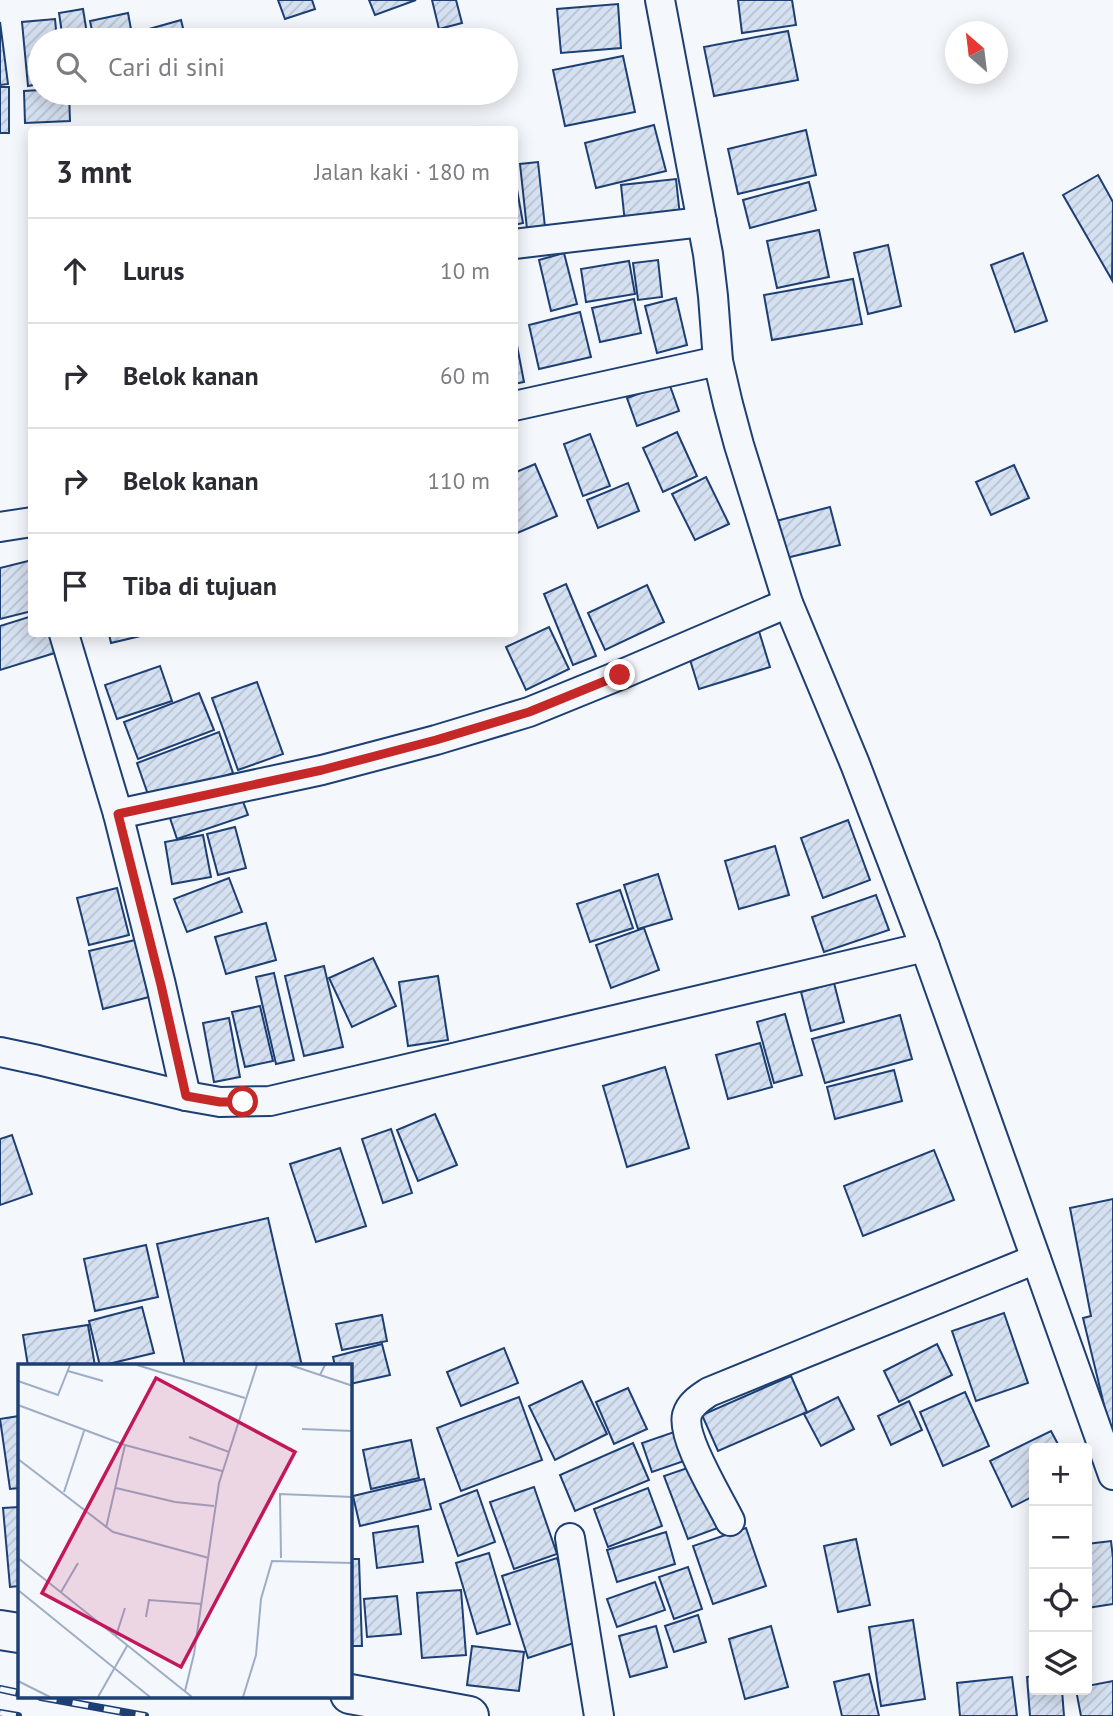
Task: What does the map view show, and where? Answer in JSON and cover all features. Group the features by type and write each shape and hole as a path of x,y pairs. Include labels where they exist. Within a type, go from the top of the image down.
{"highway":[{"path":"0,1630 18,1633"},
{"path":"352,1694 469,1716"}],"street":[{"path":"660,0 708,254 718,361 739,445 788,603 855,764 925,947 1113,1475"},
{"path":"518,244 702,222"},
{"path":"518,405 718,361"},
{"path":"0,527 28,522"},
{"path":"118,814 322,770 529,712 788,603"},
{"path":"65,637 118,814 186,1096"},
{"path":"0,1052 186,1096 220,1102 270,1101 925,947"},
{"path":"730,1521 689,1436 687,1418 694,1403 709,1392 1036,1259"},
{"path":"570,1538 599,1716"}],"building":[{"path":"278,0 312,0 315,9 285,19"},
{"path":"369,0 416,0 375,15"},
{"path":"432,0 456,0 462,23 439,28"},
{"path":"738,0 792,0 796,25 742,33"},
{"path":"618,4 621,48 561,53 557,9"},
{"path":"83,9 86,28 61,28 59,13"},
{"path":"128,13 131,28 91,28 90,21"},
{"path":"55,19 56,28 28,28 28,86 22,22"},
{"path":"181,20 183,28 153,28"},
{"path":"0,22 8,84 0,85"},
{"path":"788,31 798,80 714,96 704,47"},
{"path":"623,56 635,112 565,126 553,70"},
{"path":"0,87 9,87 9,133 0,133"},
{"path":"24,91 28,91 28,105 69,105 70,121 25,123"},
{"path":"654,125 666,171 596,188 585,143"},
{"path":"806,130 816,175 738,194 728,149"},
{"path":"538,162 545,227 527,229 520,164"},
{"path":"1098,175 1113,202 1112,280 1063,195"},
{"path":"676,179 680,216 625,223 621,185"},
{"path":"809,182 816,210 750,228 743,200"},
{"path":"518,195 523,223 518,224"},
{"path":"819,230 829,277 777,288 767,241"},
{"path":"888,245 901,306 868,314 854,253"},
{"path":"564,253 577,304 551,311 539,260"},
{"path":"1023,253 1047,321 1015,332 991,265"},
{"path":"658,260 662,297 638,300 633,263"},
{"path":"629,261 635,294 586,302 581,269"},
{"path":"853,279 862,324 772,340 764,295"},
{"path":"676,298 687,345 657,353 645,306"},
{"path":"634,299 641,333 600,342 592,308"},
{"path":"580,312 591,357 539,369 529,325"},
{"path":"518,351 524,382 518,383"},
{"path":"669,383 679,411 637,426 627,398"},
{"path":"677,432 697,476 663,492 643,448"},
{"path":"590,434 610,486 583,496 564,444"},
{"path":"535,464 557,516 518,533 518,471"},
{"path":"1014,465 1029,498 991,515 976,482"},
{"path":"706,477 729,524 695,540 672,494"},
{"path":"628,483 639,511 598,528 587,500"},
{"path":"830,507 840,545 786,558 776,521"},
{"path":"28,561 28,612 0,619 0,568"},
{"path":"566,584 596,656 573,665 544,594"},
{"path":"647,585 664,622 605,650 588,613"},
{"path":"28,617 28,637 57,637 61,651 0,670 0,626"},
{"path":"549,627 569,669 526,690 506,647"},
{"path":"758,628 770,667 699,689 687,650"},
{"path":"110,637 136,637 111,643"},
{"path":"160,666 172,701 117,719 105,685"},
{"path":"257,682 283,754 238,770 212,698"},
{"path":"199,693 214,730 138,759 124,722"},
{"path":"219,732 233,773 151,803 137,763"},
{"path":"238,788 248,815 177,839 168,812"},
{"path":"848,820 870,880 823,898 801,838"},
{"path":"235,827 246,868 218,875 207,834"},
{"path":"203,835 211,877 172,884 165,842"},
{"path":"775,846 789,895 739,909 725,861"},
{"path":"658,874 672,919 638,929 624,885"},
{"path":"229,878 242,912 187,932 174,899"},
{"path":"117,888 129,935 89,945 77,898"},
{"path":"620,890 633,928 590,942 577,904"},
{"path":"876,895 889,930 824,952 812,917"},
{"path":"266,923 276,960 226,974 215,937"},
{"path":"644,928 659,970 611,988 596,945"},
{"path":"135,940 149,997 103,1009 89,951"},
{"path":"373,958 396,1006 352,1027 329,978"},
{"path":"324,966 343,1047 304,1056 285,976"},
{"path":"274,973 294,1060 276,1064 256,977"},
{"path":"438,976 448,1040 408,1046 399,982"},
{"path":"834,983 844,1022 811,1031 801,992"},
{"path":"260,1006 273,1061 245,1067 232,1012"},
{"path":"785,1014 802,1075 774,1083 757,1022"},
{"path":"900,1015 912,1059 825,1083 812,1039"},
{"path":"229,1018 240,1077 214,1082 203,1023"},
{"path":"760,1043 772,1087 728,1099 716,1055"},
{"path":"665,1067 689,1148 627,1167 603,1086"},
{"path":"894,1070 902,1101 835,1119 827,1087"},
{"path":"435,1114 457,1165 418,1181 397,1130"},
{"path":"391,1129 412,1193 383,1203 362,1139"},
{"path":"12,1135 32,1194 0,1205 0,1139"},
{"path":"340,1148 366,1226 316,1242 290,1164"},
{"path":"934,1150 954,1200 863,1236 844,1186"},
{"path":"1113,1199 1113,1442 1083,1318 1091,1316 1070,1208"},
{"path":"268,1218 302,1364 185,1364 157,1244"},
{"path":"146,1245 158,1297 95,1311 84,1259"},
{"path":"142,1307 154,1353 100,1364 89,1321"},
{"path":"1004,1313 1028,1383 976,1401 952,1331"},
{"path":"382,1315 387,1341 342,1350 336,1324"},
{"path":"88,1325 95,1364 28,1364 23,1335"},
{"path":"382,1344 390,1375 352,1384 352,1364 335,1364 333,1357"},
{"path":"937,1344 952,1375 899,1402 884,1371"},
{"path":"504,1348 518,1383 461,1406 447,1372"},
{"path":"791,1376 807,1412 718,1451 702,1415"},
{"path":"582,1381 607,1434 555,1460 529,1406"},
{"path":"628,1388 647,1429 614,1444 596,1402"},
{"path":"965,1392 989,1446 943,1466 920,1412"},
{"path":"519,1397 542,1460 461,1491 437,1428"},
{"path":"838,1397 854,1429 821,1446 804,1414"},
{"path":"909,1401 922,1430 891,1445 878,1416"},
{"path":"18,1416 18,1488 10,1489 0,1419"},
{"path":"680,1430 690,1459 652,1472 642,1443"},
{"path":"1051,1431 1057,1443 1029,1443 1029,1498 1012,1507 990,1461"},
{"path":"411,1440 419,1478 371,1489 363,1450"},
{"path":"633,1443 649,1480 575,1511 560,1475"},
{"path":"699,1464 723,1526 688,1539 664,1476"},
{"path":"424,1479 431,1509 360,1526 353,1496"},
{"path":"534,1487 557,1554 514,1569 490,1502"},
{"path":"648,1488 662,1526 608,1547 594,1509"},
{"path":"477,1490 495,1542 458,1556 440,1504"},
{"path":"18,1507 18,1586 10,1587 3,1508"},
{"path":"418,1526 423,1562 377,1568 373,1533"},
{"path":"746,1528 766,1586 713,1604 693,1546"},
{"path":"666,1532 675,1564 617,1582 607,1550"},
{"path":"856,1539 870,1605 838,1612 824,1546"},
{"path":"1111,1541 1113,1604 1092,1607 1092,1543"},
{"path":"489,1553 510,1624 477,1634 456,1563"},
{"path":"557,1558 583,1640 528,1658 502,1576"},
{"path":"352,1559 359,1559 362,1646 352,1646"},
{"path":"688,1567 702,1609 674,1619 659,1577"},
{"path":"655,1582 665,1610 617,1627 607,1599"},
{"path":"461,1590 466,1655 422,1658 417,1593"},
{"path":"397,1596 401,1634 367,1637 364,1599"},
{"path":"698,1615 706,1642 674,1652 665,1626"},
{"path":"913,1620 925,1699 881,1706 869,1627"},
{"path":"656,1626 667,1667 630,1677 619,1636"},
{"path":"771,1626 788,1687 745,1699 729,1639"},
{"path":"472,1646 524,1652 519,1691 467,1685"},
{"path":"869,1674 879,1716 842,1716 834,1682"},
{"path":"1012,1677 1017,1716 960,1716 957,1683"},
{"path":"1027,1677 1029,1695 1062,1695 1064,1716 1030,1716"},
{"path":"1113,1681 1113,1716 1081,1716 1077,1695 1092,1695 1092,1685"}],"railway":[{"path":"0,1689 18,1693"},
{"path":"46,1698 145,1716"},
{"path":"0,1713 18,1716"}],"route":[{"path":"243,1102 220,1102 186,1096 118,814 322,770 436,740 529,712 620,675"}]}
